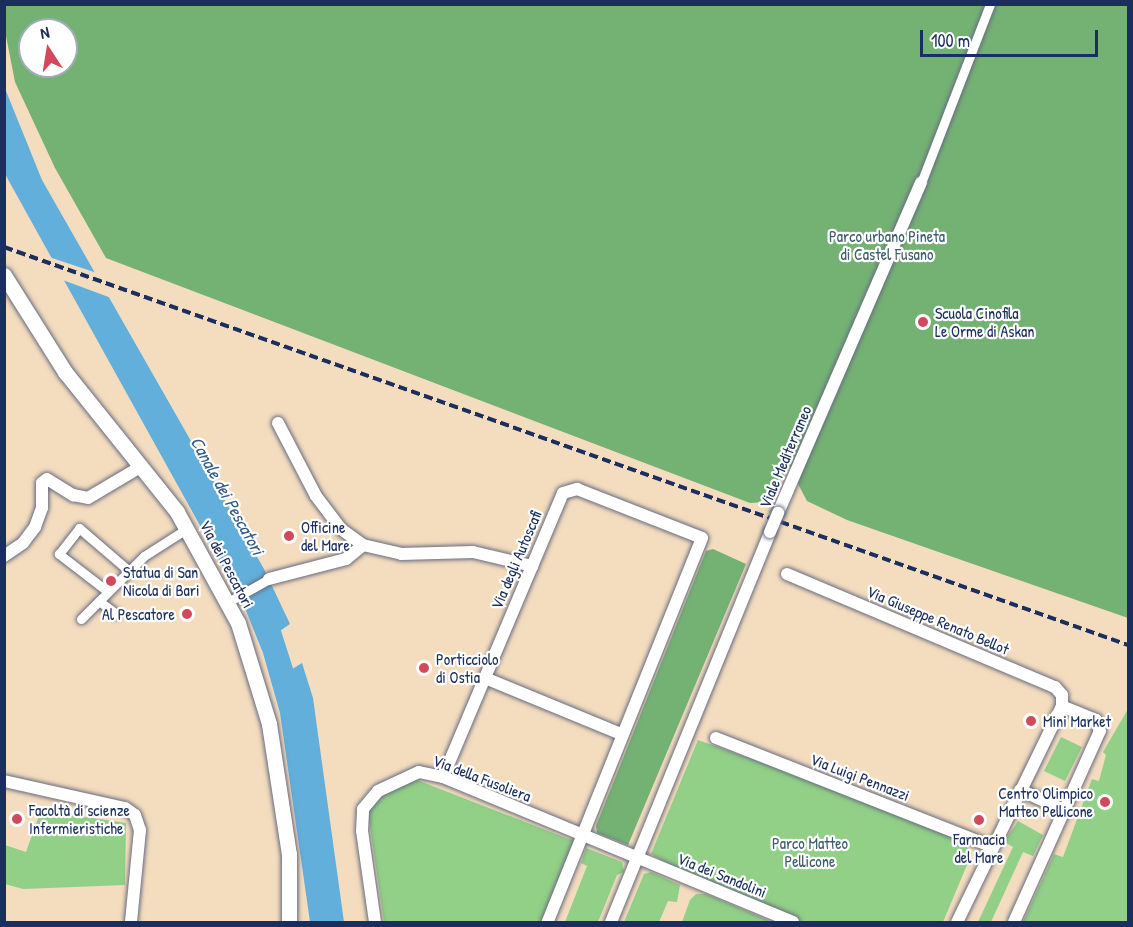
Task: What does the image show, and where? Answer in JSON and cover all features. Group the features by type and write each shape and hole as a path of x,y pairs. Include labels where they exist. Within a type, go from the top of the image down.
{"street":[{"name":"Viale Mediterraneo","path":"611,922 770,532 921,183 990,4"},
{"name":"Via dei Pescatori","path":"4,275 65,372 142,466 188,528 228,602 254,665 269,724 289,854 289,922"},
{"path":"278,423 316,496 341,529 363,545 395,553 480,552 532,566"},
{"path":"4,556 23,543 35,527 42,508 42,483 47,479 73,495 88,498 142,466"},
{"name":"Via degli Autoscafi","path":"443,777 561,495 571,489 702,538 623,735"},
{"path":"107,591 59,554 79,528 128,570"},
{"path":"81,619 128,570 188,528"},
{"path":"228,602 269,579 346,559 363,545"},
{"name":"Via Giuseppe Renato Bellot","path":"787,574 1055,687 1062,695 1062,706"},
{"path":"99,601 116,614"},
{"path":"485,678 623,735 548,922"},
{"path":"957,922 1062,706 1099,725 1099,734 1014,922"},
{"name":"Via Luigi Pennazzi","path":"716,738 993,847"},
{"name":"Via della Fusoliera","path":"375,922 362,831 364,806 378,791 410,774 443,777 637,858"},
{"path":"4,781 121,807 135,815 140,828 131,922"},
{"path":"1020,790 1066,811"},
{"name":"Via dei Sandolini","path":"637,858 793,922"}],"green space":[{"name":"Parco urbano Pineta di Castel Fusano","path":"4,5 1128,5 1128,618 847,520 807,501 789,467 765,502 750,503 106,258 55,168 15,82 5,31"},
{"path":"713,549 746,564 628,845 597,833 596,826 706,551"},
{"name":"Centro Olimpico Matteo Pellicone","path":"1128,709 1128,922 1023,922 1054,854 1063,857 1092,779 1099,781 1106,755 1103,752"},
{"path":"1061,737 1082,747 1065,781 1044,771"},
{"name":"Parco Matteo Pellicone","path":"698,740 953,831 972,853 943,922 802,922 727,895 651,854"},
{"path":"417,780 574,841 541,922 384,922 368,812 377,800 407,782"},
{"path":"41,810 126,823 125,885 23,889 5,884 5,845 26,852"},
{"path":"1018,821 1043,835 1033,856 1023,852 991,922 978,922 1013,847 1004,842"},
{"path":"586,848 622,862 624,872 617,875 598,922 565,922 587,866 581,863"},
{"path":"651,872 680,885 677,902 668,901 659,922 624,922 644,874"},
{"path":"696,894 706,894 772,922 682,922 690,900"}],"water":[{"path":"4,86 42,180 264,569 290,624 277,633 289,671 302,663 313,698 344,922 310,922 280,713 263,653 243,603 5,174"}],"pier":[{"path":"46,256 100,274 114,299 60,279"}],"waterway":[{"name":"Canale dei Pescatori","path":"271,619 292,685"}],"railway":[{"path":"4,247 1128,645"}],"place":[{"name":"Scuola Cinofila Le Orme di Askan","path":"923,322"},
{"name":"Officine del Mare","path":"289,536"},
{"name":"Statua di San Nicola di Bari","path":"111,581"},
{"name":"Al Pescatore","path":"187,614"},
{"name":"Porticciolo di Ostia","path":"424,668"},
{"name":"Mini Market","path":"1031,721"},
{"name":"Centro Olimpico Matteo Pellicone","path":"1105,802"},
{"name":"Facoltà di scienze Infermieristiche","path":"17,819"},
{"name":"Farmacia del Mare","path":"979,820"}]}
